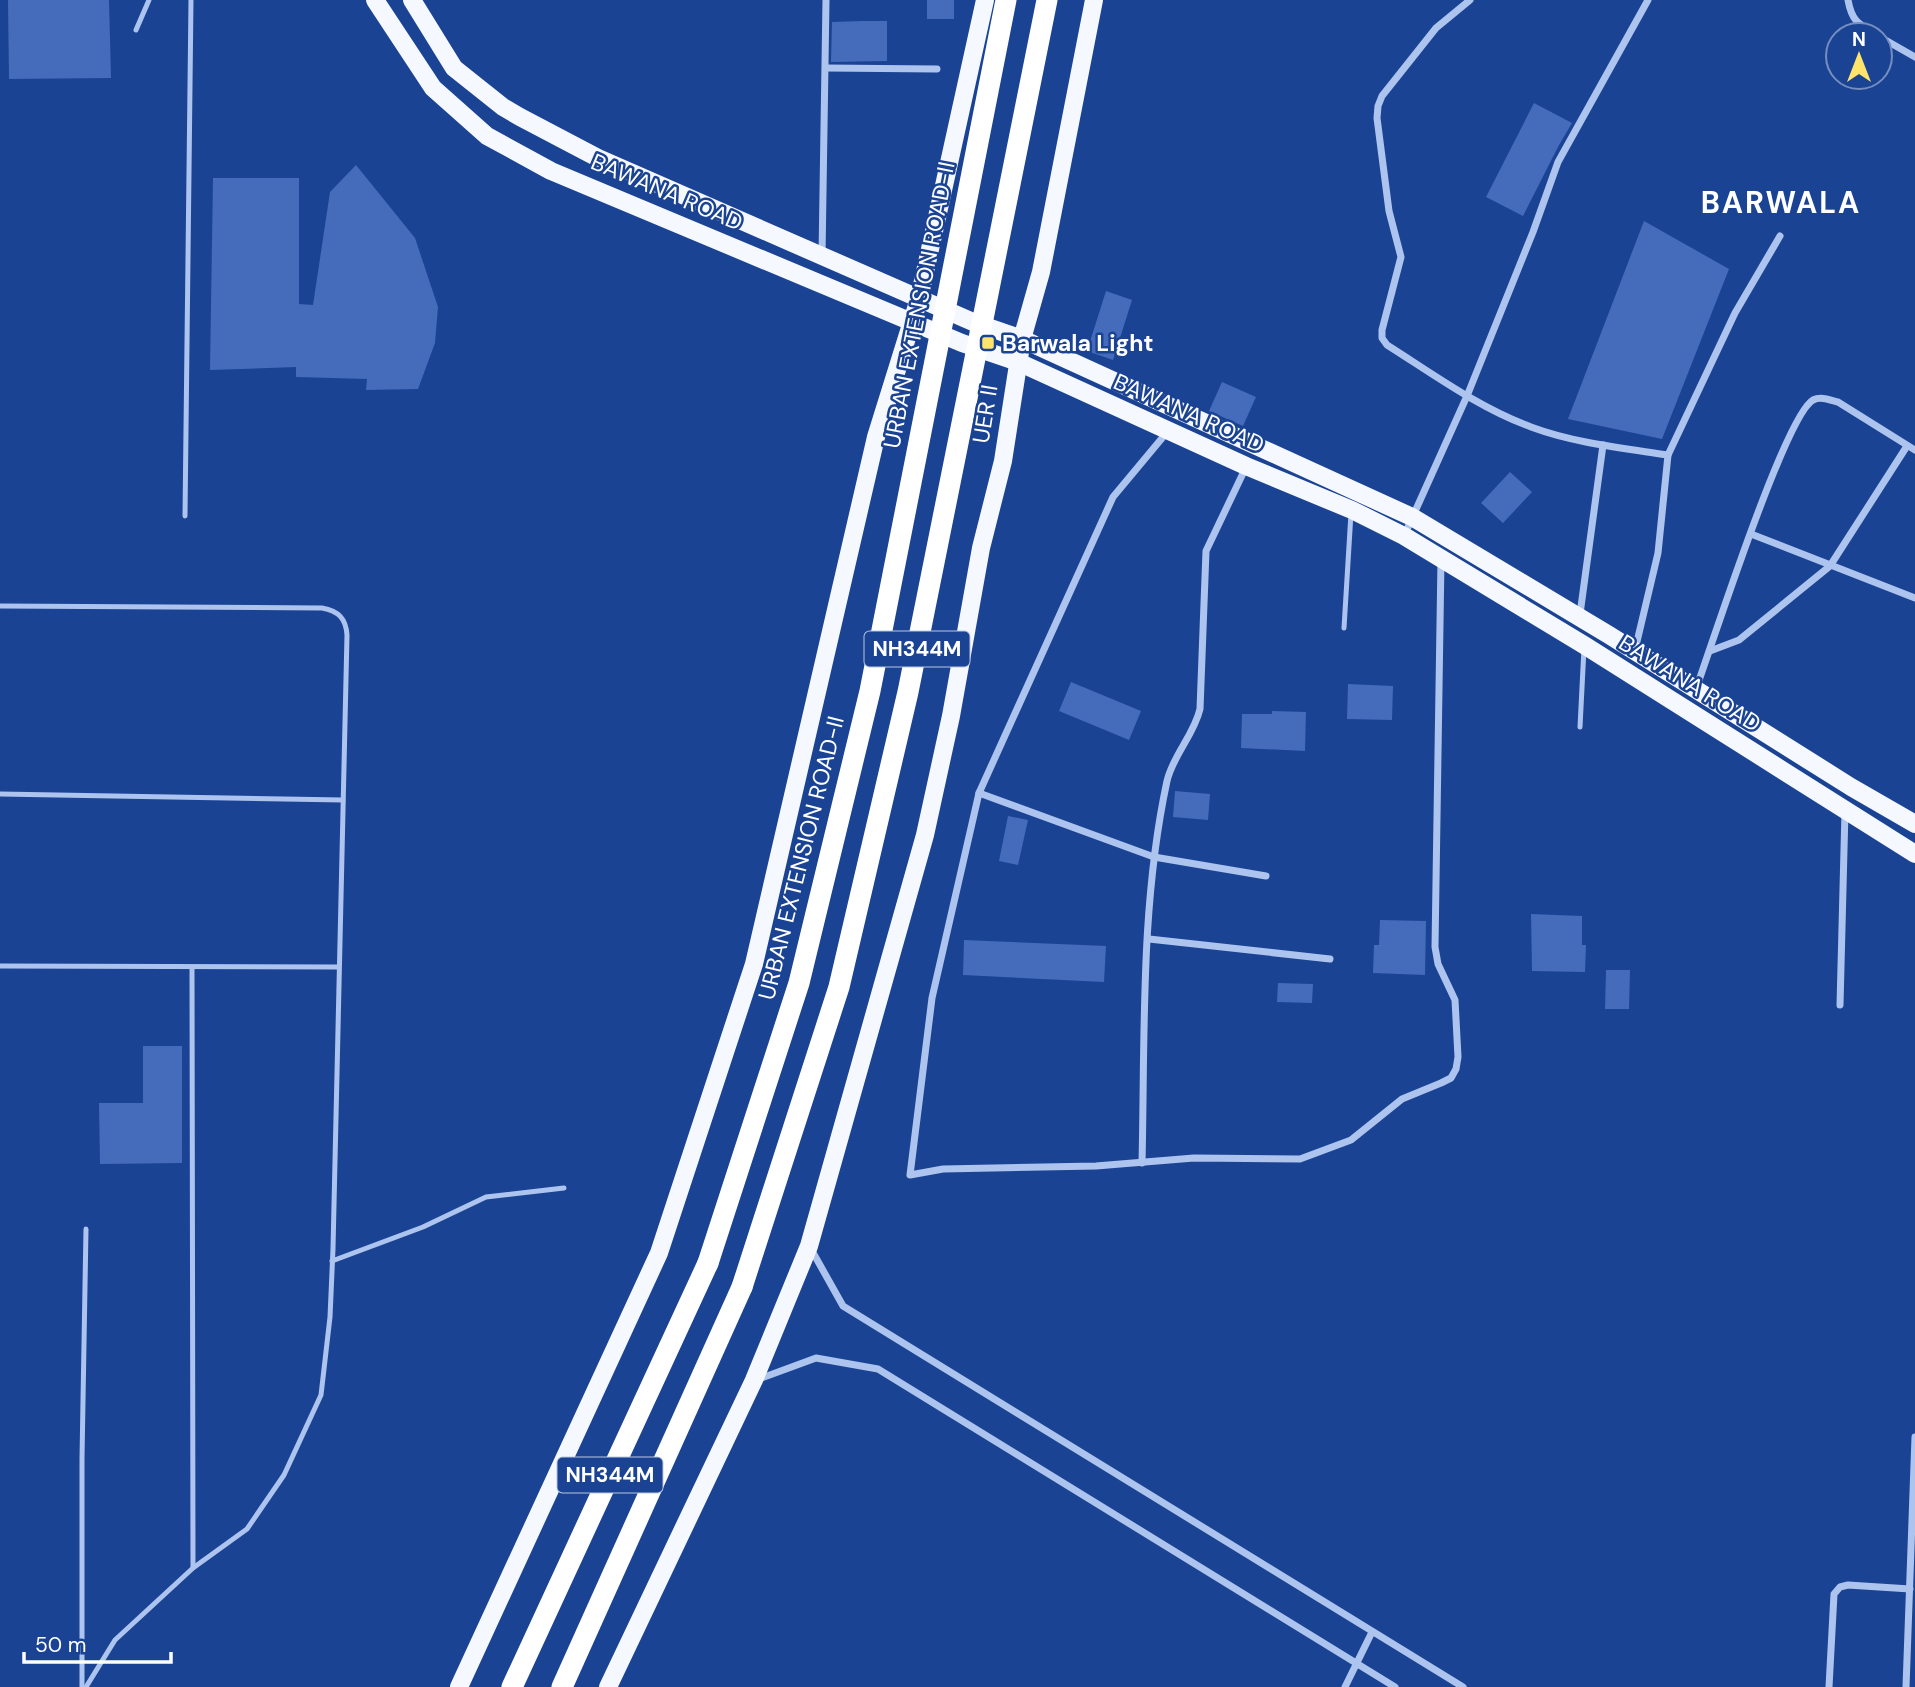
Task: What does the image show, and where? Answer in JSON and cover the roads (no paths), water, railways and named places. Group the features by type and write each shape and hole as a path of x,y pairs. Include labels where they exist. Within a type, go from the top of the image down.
{"highway":[{"name":"URBAN EXTENSION ROAD-II","path":"512,1687 708,1263 799,983 870,691 1006,0"},
{"name":"NH344M","path":"562,1687 743,1287 839,987 908,692 1047,0"}],"main road":[{"name":"BAWANA ROAD","path":"375,0 433,88 487,136 551,170 962,343 1018,362 1246,466 1352,510 1404,536 1584,645 1915,854"},
{"name":"BAWANA ROAD","path":"412,0 454,68 503,107 598,158 919,299 1022,339 1412,517 1580,617 1851,787 1915,824"},
{"path":"459,1687 653,1266 754,964 876,437 919,299 985,0"},
{"name":"UER II","path":"608,1687 754,1380 809,1245 925,835 951,716 982,548 1003,461 1022,339 1041,272 1094,0"}],"street":[{"path":"822,256 826,0"},
{"path":"1470,0 1436,28 1382,96 1378,106 1377,118 1389,211 1401,257 1382,338 1387,345 1467,396 1530,427 1603,445 1668,456"},
{"path":"1404,536 1467,396 1558,162 1648,0"},
{"path":"1848,0 1856,21"},
{"path":"1894,45 1915,58"},
{"path":"826,68 937,69"},
{"path":"1635,651 1658,553 1668,456 1735,313 1780,236"},
{"path":"1696,689 1780,453 1807,405 1815,399 1825,398 1838,402 1915,450"},
{"path":"1168,430 1113,497 979,793 932,998 910,1175 943,1169 1142,1163 1194,1158 1282,1160 1313,1156 1351,1140 1402,1099 1451,1077 1458,1057 1455,1000 1438,964 1435,947 1441,558"},
{"path":"1580,617 1603,445"},
{"path":"1710,651 1739,640 1830,566 1907,446"},
{"path":"1142,1163 1154,857 1171,768 1193,729 1200,709 1206,551 1246,466"},
{"path":"1751,534 1915,598"},
{"path":"979,793 1154,857 1266,876"},
{"path":"1840,1005 1845,811"},
{"path":"1149,939 1330,959"},
{"path":"809,1245 843,1306 1463,1687"},
{"path":"754,1380 816,1358 878,1369 1395,1687"},
{"path":"1906,1687 1915,1437"},
{"path":"1829,1687 1834,1594 1840,1587 1848,1585 1910,1589"},
{"path":"1345,1687 1372,1632"}],"lane":[{"path":"136,30 149,0"},
{"path":"185,516 191,0"},
{"path":"1344,628 1352,510"},
{"path":"0,606 322,608 334,610 346,624 347,635 332,1261 324,1382 317,1407 284,1475 247,1529 193,1568 115,1640 84,1687"},
{"path":"1580,727 1584,645"},
{"path":"0,794 343,800"},
{"path":"0,966 338,967"},
{"path":"192,968 193,1568"},
{"path":"332,1261 423,1227 486,1197 564,1188"},
{"path":"84,1687 82,1458 86,1228"}],"place":[{"name":"Barwala Light","path":"988,343"}],"district":[{"name":"BARWALA","path":"1781,202"}]}
